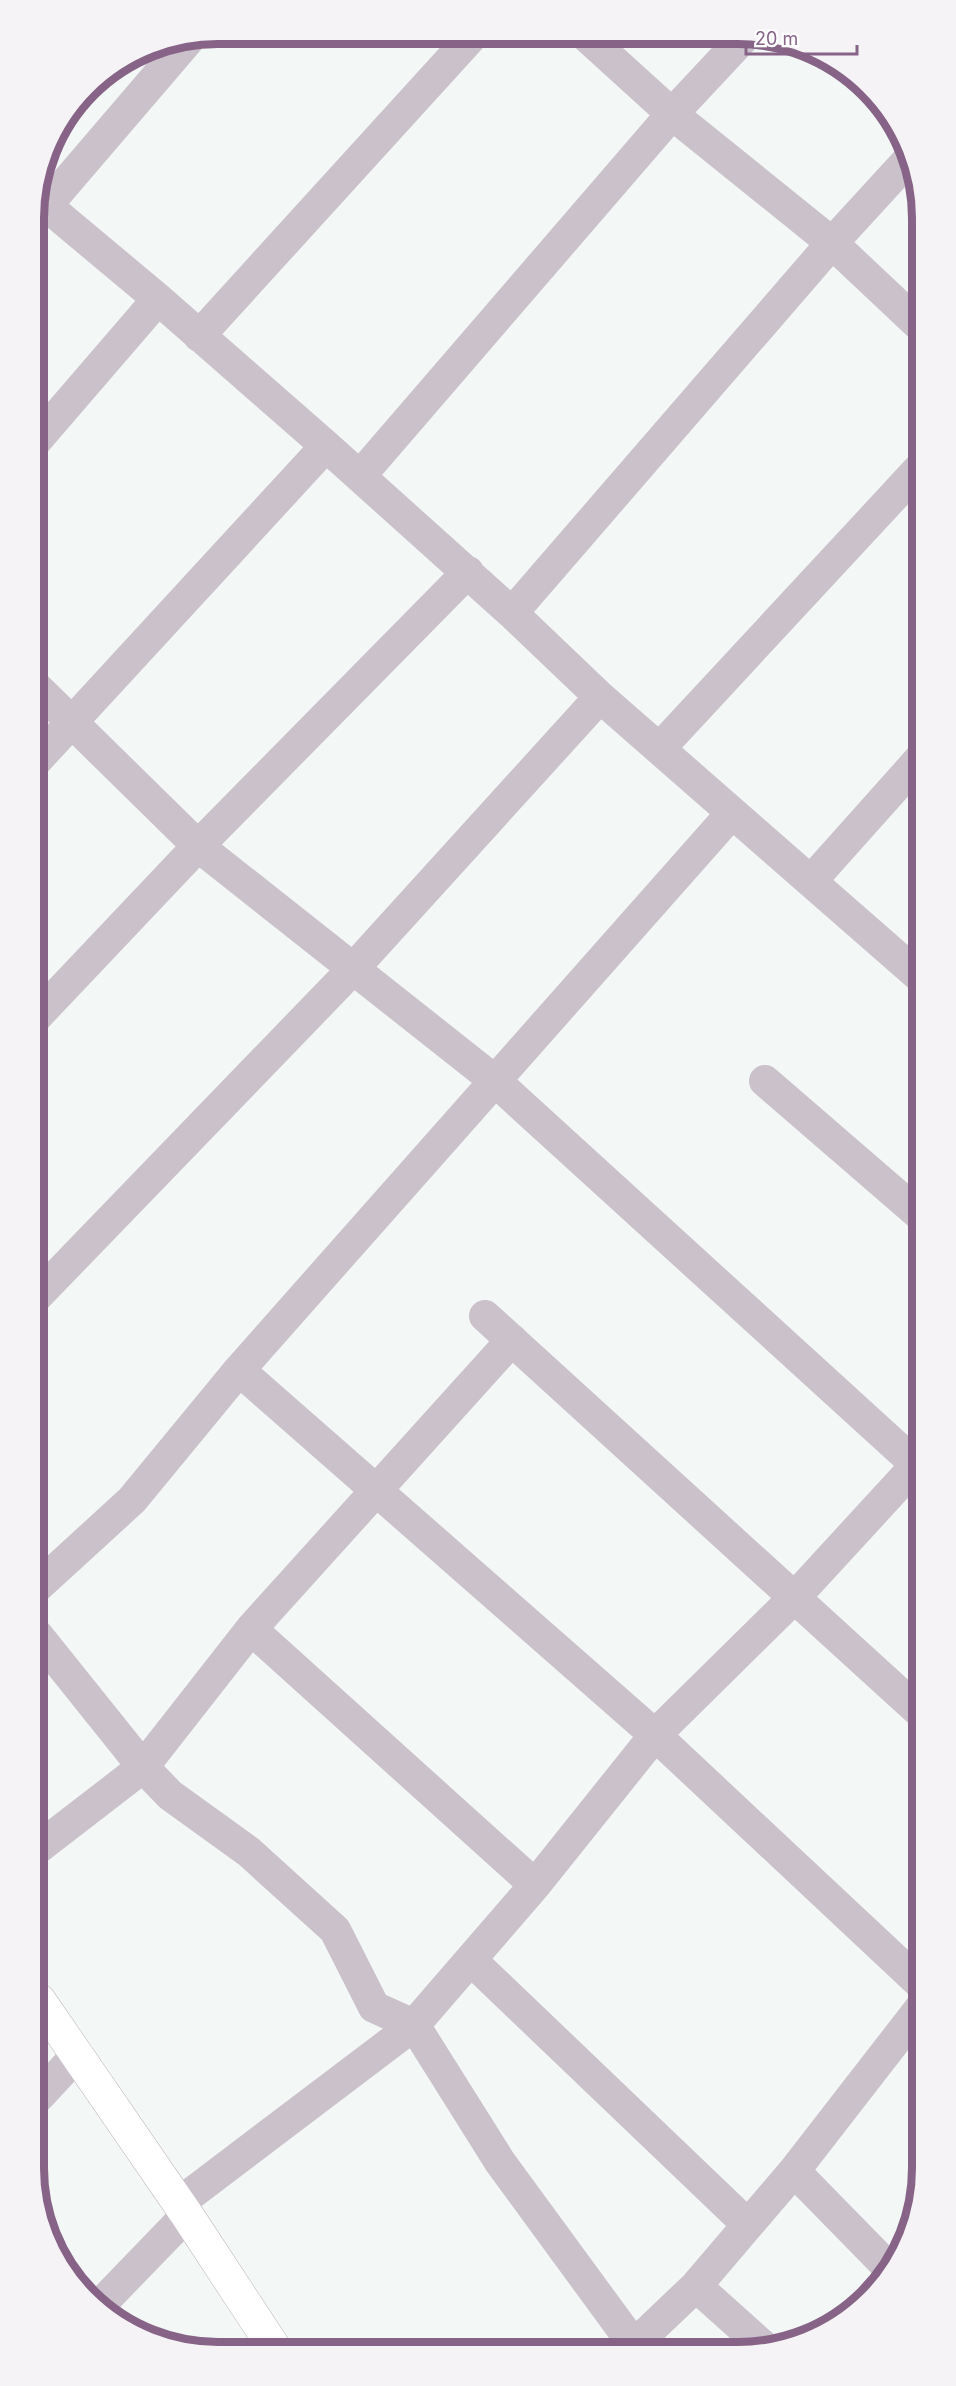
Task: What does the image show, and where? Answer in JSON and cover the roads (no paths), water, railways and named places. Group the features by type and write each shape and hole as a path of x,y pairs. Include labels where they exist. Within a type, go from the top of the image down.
{"street":[{"path":"594,43 672,114 832,243 912,318"},
{"path":"360,476 672,114 738,43"},
{"path":"199,336 465,44"},
{"path":"45,196 181,47"},
{"path":"512,613 832,243 904,164"},
{"path":"44,204 158,299 360,476 512,613 600,697 912,970"},
{"path":"44,432 158,299"},
{"path":"44,753 74,723 326,446"},
{"path":"660,748 912,476"},
{"path":"44,1009 198,846 468,573"},
{"path":"44,694 198,846 494,1080 912,1459"},
{"path":"43,1289 353,969 600,697"},
{"path":"810,881 912,767"},
{"path":"43,1581 132,1500 239,1370 732,813"},
{"path":"765,1082 912,1208"},
{"path":"485,1316 796,1596 912,1705"},
{"path":"43,1844 143,1767 251,1629 375,1489 512,1340"},
{"path":"239,1370 655,1735 912,1976"},
{"path":"104,2300 183,2209 414,2025 535,1884 655,1735 796,1596 912,1472"},
{"path":"251,1629 535,1884"},
{"path":"43,1643 143,1767 170,1795 249,1852 335,1930 374,2007 414,2025 500,2163 630,2343"},
{"path":"471,1960 747,2224"},
{"path":"43,2006 183,2209 271,2343"},
{"path":"637,2343 696,2286 794,2171 912,2019"},
{"path":"43,2092 77,2055"},
{"path":"794,2171 884,2263"},
{"path":"696,2286 758,2341"}]}
